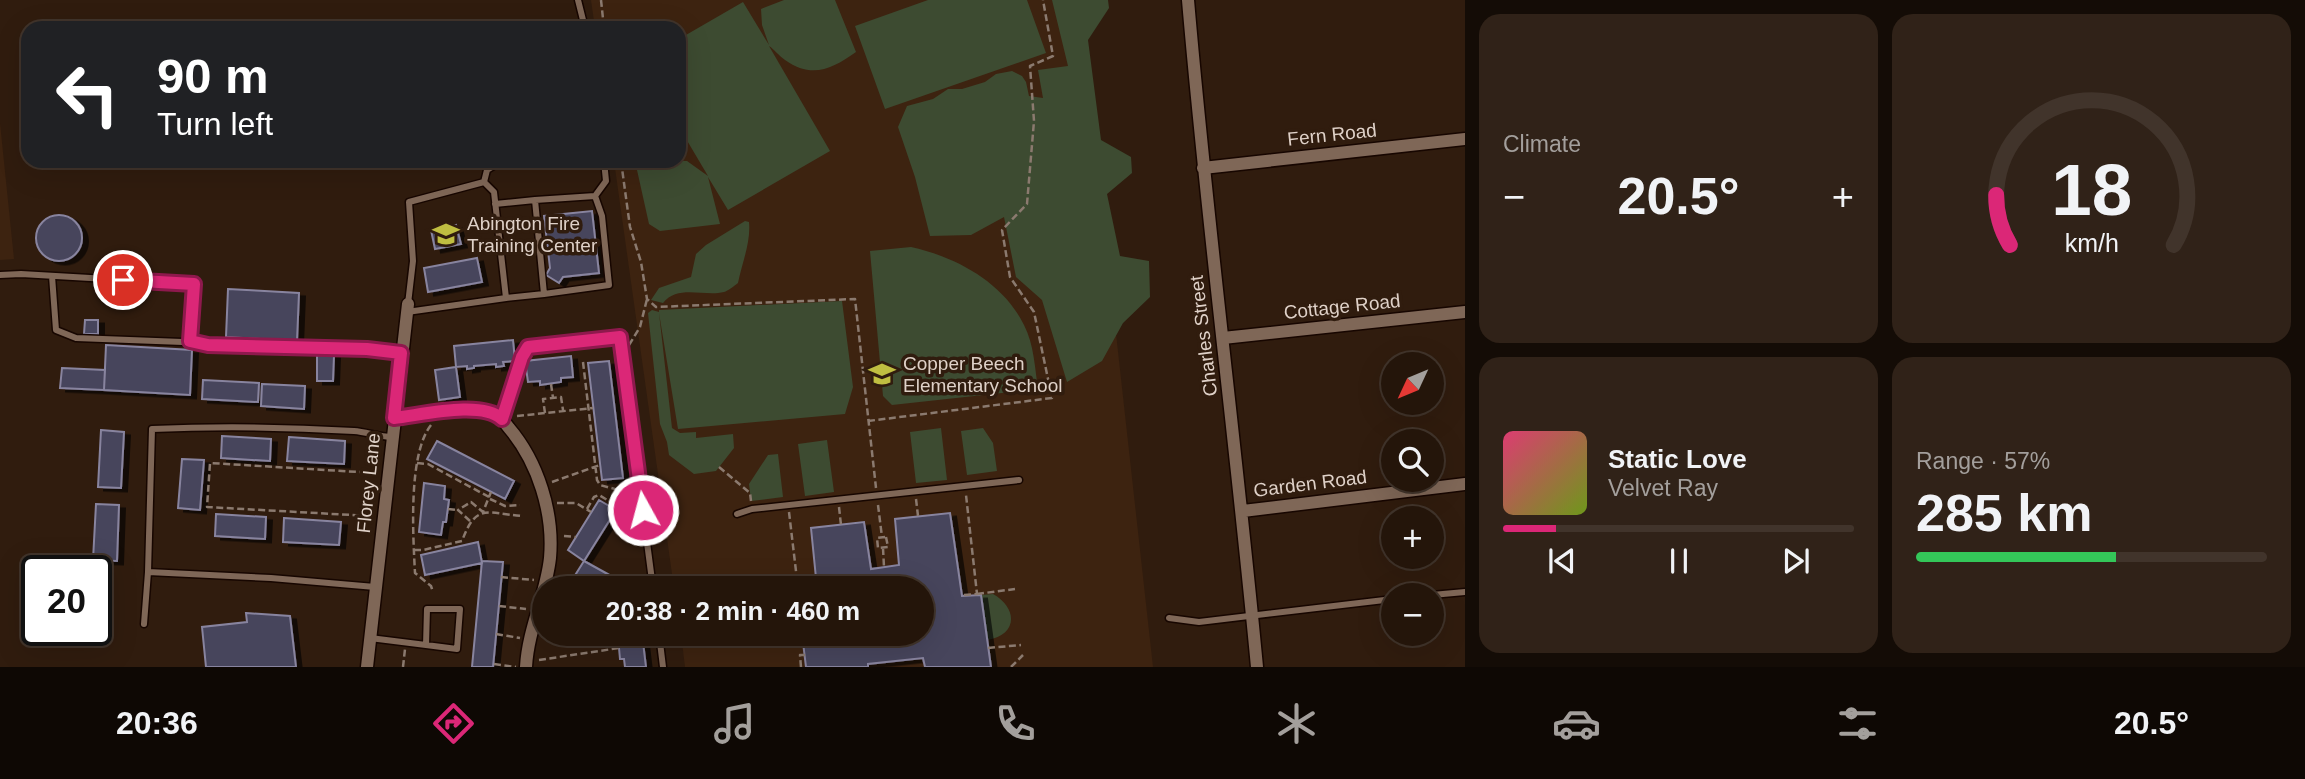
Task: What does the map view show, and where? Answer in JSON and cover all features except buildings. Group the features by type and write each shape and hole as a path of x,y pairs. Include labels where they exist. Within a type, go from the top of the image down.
{"street":[{"name":"Charles Street","path":"1188,0 1203,168 1258,667"},
{"name":"Fern Road","path":"1203,168 1465,139"},
{"name":"Florey Lane","path":"367,667 407,308"},
{"name":"Cottage Road","path":"1223,338 1465,312"},
{"path":"394,418 472,409 496,413 521,442 536,473 548,514 550,556 531,633 526,667"},
{"name":"Garden Road","path":"1242,511 1465,484"}],"lane":[{"path":"578,0 583,21"},
{"path":"484,181 487,170 490,168"},
{"path":"495,204 594,196 606,181 605,168"},
{"path":"484,181 494,192 506,298"},
{"path":"484,181 409,202 414,261 407,308 609,285 602,216 594,196"},
{"path":"535,200 544,294"},
{"path":"0,275 194,284 190,341"},
{"path":"52,276 56,330 76,338 367,349 401,353"},
{"path":"502,419 522,357 528,347 620,337 651,576"},
{"path":"144,624 152,429 211,426 278,428 359,431 392,437"},
{"path":"737,514 752,509 1019,480"},
{"path":"148,572 377,587"},
{"path":"1444,594 1465,592"},
{"path":"1169,618 1199,622 1381,600"},
{"path":"370,638 457,649 460,609 427,609 426,645"},
{"path":"660,646 663,667"}],"path":[{"path":"601,0 603,21"},
{"path":"869,421 1052,398 1034,312 1010,277 1002,230 1027,204 1034,121 1030,66 1053,56 1043,0"},
{"path":"622,168 630,227 641,261 646,299 640,327 622,356"},
{"path":"646,299 656,307 855,299 881,537 877,538 878,548 883,548 884,568"},
{"path":"583,362 597,480 600,485 626,492"},
{"path":"551,384 552,398"},
{"path":"545,413 543,399 561,397 563,410"},
{"path":"517,416 593,408"},
{"path":"431,425 422,435 418,463 414,550 415,572 431,586 433,592"},
{"path":"591,437 597,436"},
{"path":"370,516 207,507 210,463 375,473"},
{"path":"418,463 428,464 505,506 520,505"},
{"path":"552,482 600,465"},
{"path":"719,467 750,494 751,501"},
{"path":"463,483 466,479"},
{"path":"965,486 977,594"},
{"path":"915,491 918,516"},
{"path":"414,550 423,551 463,541 470,521 483,512 491,492"},
{"path":"587,509 594,497 599,495 622,509 624,515"},
{"path":"838,500 841,525"},
{"path":"458,510 471,502 483,512 522,516"},
{"path":"556,503 576,503 591,512"},
{"path":"789,505 797,576"},
{"path":"448,509 458,510 470,521"},
{"path":"560,536 576,537"},
{"path":"501,577 532,580"},
{"path":"964,595 1015,589"},
{"path":"499,606 526,608"},
{"path":"496,634 520,638"},
{"path":"403,667 406,642"},
{"path":"988,648 1021,645"},
{"path":"539,660 619,648"},
{"path":"801,667 800,655 805,655"},
{"path":"1011,667 1023,655"},
{"path":"494,664 516,667"}],"shaded area":[{"name":"Copper Beech Elementary School","path":"591,0 1079,0 1153,667 685,667 682,646 934,646 934,576 672,576 615,168 686,168 686,21 594,21"},
{"path":"0,123 14,259 0,260"}],"green space":[{"path":"784,0 835,0 856,52 830,67 813,70 795,66 769,46 830,151 728,210 708,177 720,224 660,231 649,224 637,168 686,168 687,161 708,176 686,139 686,35 743,2 769,45 762,25 761,9"},
{"path":"928,0 1027,0 1046,53 885,109 855,26"},
{"path":"1052,0 1108,0 1109,8 1088,40 1101,140 1131,157 1132,173 1107,194 1120,256 1149,261 1150,297 1123,323 1102,361 1067,382 1042,300 1016,277 1004,217 971,235 930,236 915,177 898,127 907,106 933,99 948,89 962,89 985,82 996,74 1012,71 1022,76 1029,96 1043,98 1038,70 1068,66"},
{"path":"745,221 749,222 749,237 738,283 724,292 684,292 669,297 663,303 651,300 659,288 691,277 696,254"},
{"path":"911,247 945,257 961,265 991,284 1004,296 1024,325 1030,340 1038,389 892,405 883,396 870,251"},
{"path":"842,301 853,387 845,414 678,429 659,313 672,428 680,433 696,432 696,438 733,434 734,448 716,471 694,474 669,455 660,424 648,313 652,310 659,312"},
{"path":"941,428 947,480 916,483 910,432"},
{"path":"983,428 993,443 997,471 967,475 961,431"},
{"path":"827,440 834,492 805,496 798,444"},
{"path":"778,454 783,497 751,501 749,484 768,455"},
{"path":"993,594 1007,606 1011,620 1005,633 987,640 981,595"}],"place":[{"name":"Abington Fire Training Center","path":"446,234"},
{"name":"Copper Beech Elementary School","path":"882,374"}],"route":[{"path":"123,280 194,284 190,341 208,345 367,349 401,353 394,418 472,409 496,413 502,419 522,357 528,347 620,337 643,510"}]}
